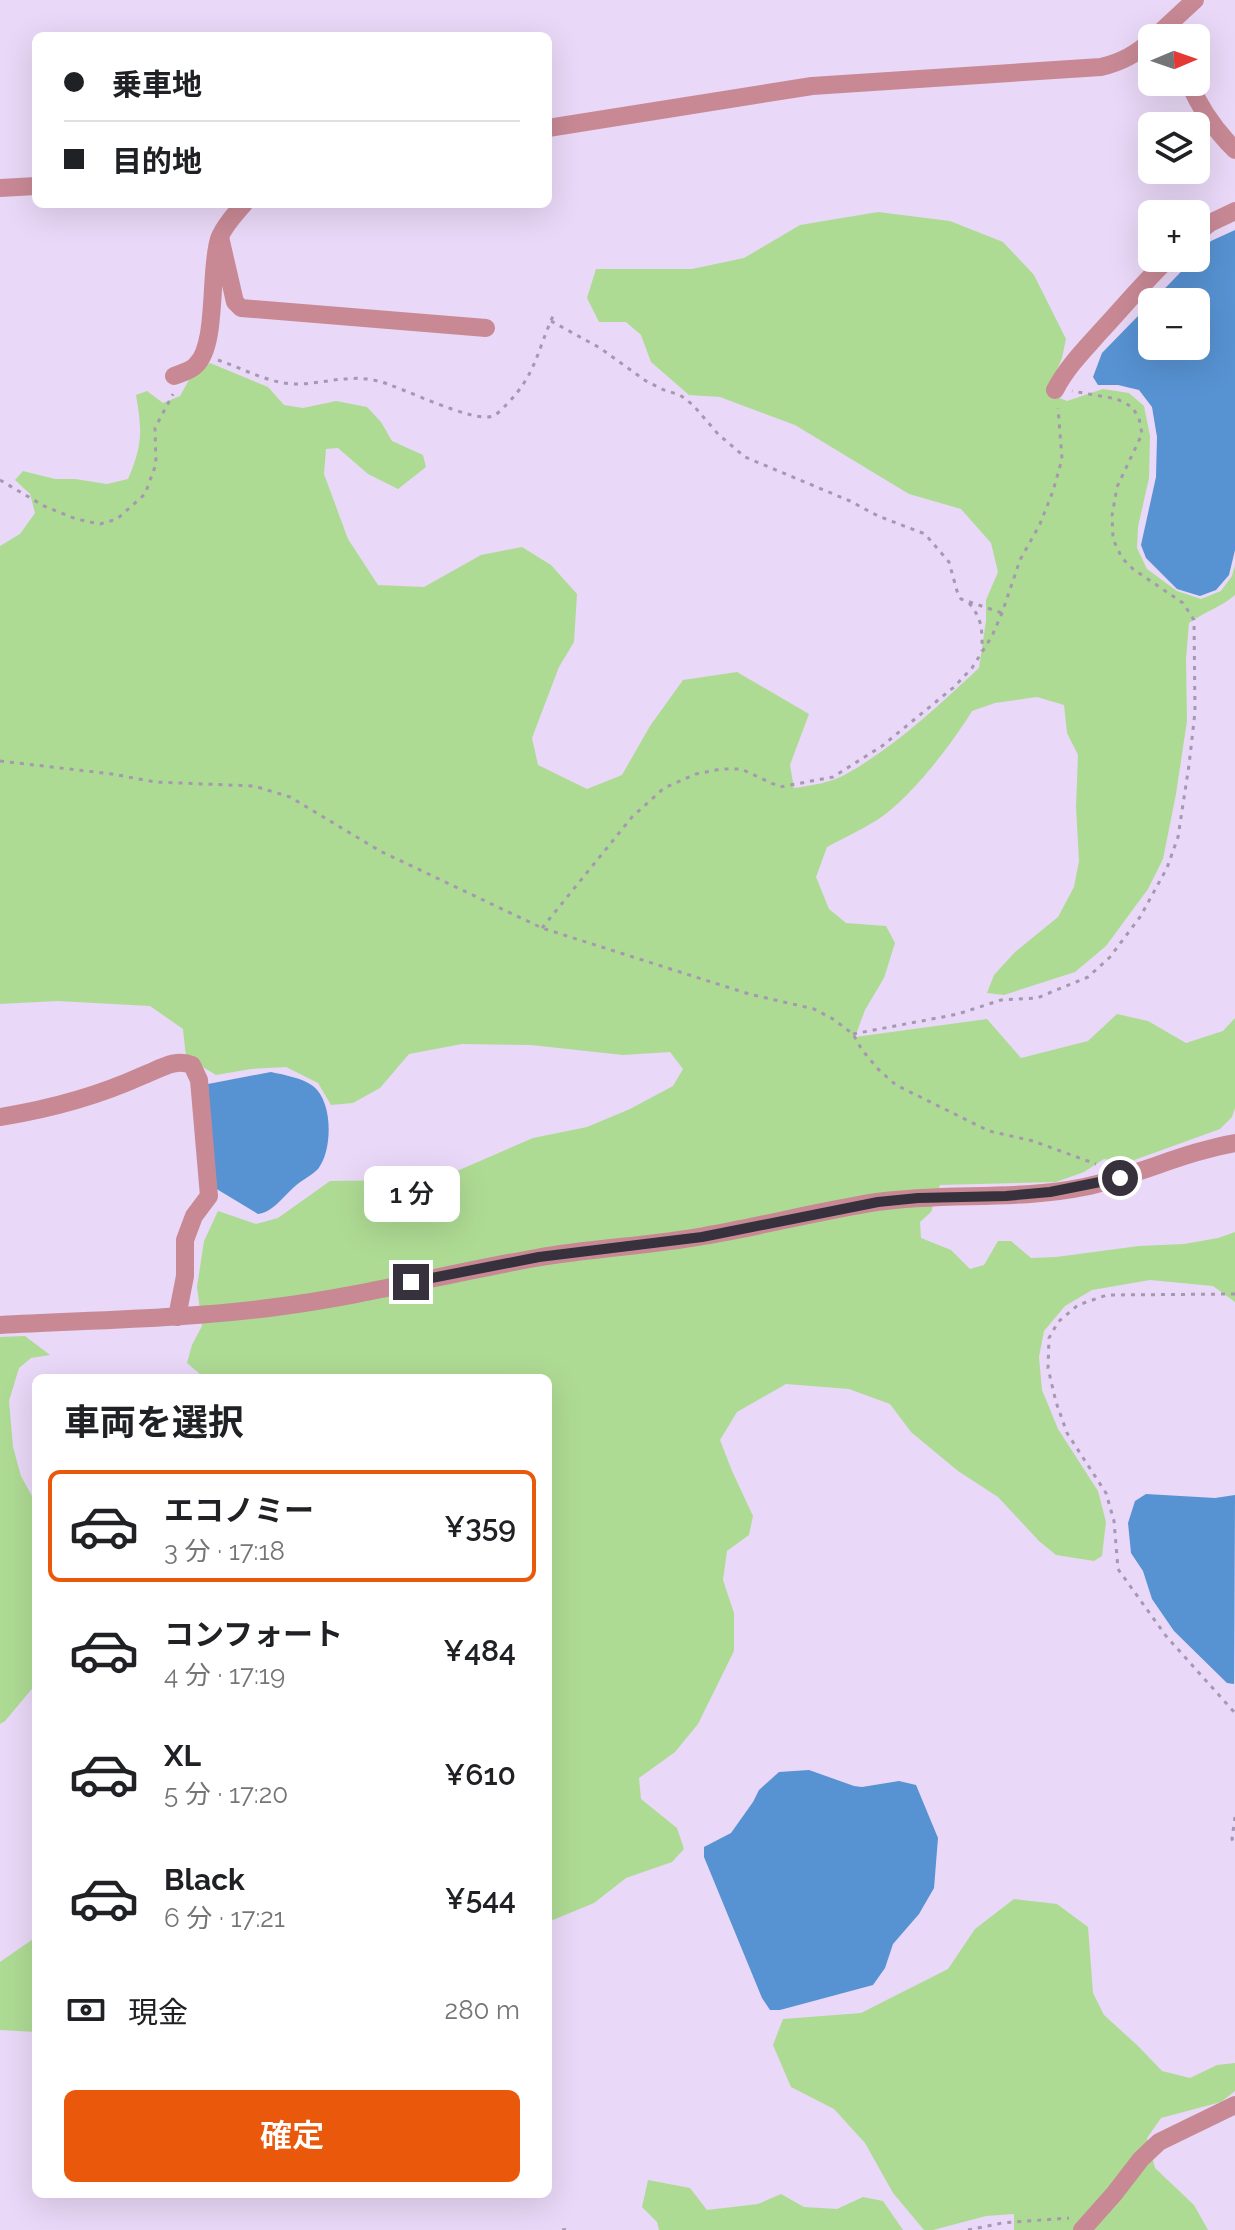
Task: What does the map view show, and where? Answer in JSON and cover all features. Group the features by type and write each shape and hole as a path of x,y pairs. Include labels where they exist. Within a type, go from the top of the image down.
{"street":[{"path":"1172,24 1195,0"},
{"path":"552,127 812,86 1101,67 1121,62 1138,52"},
{"path":"1195,96 1216,131 1235,150"},
{"path":"0,188 32,186"},
{"path":"174,376 197,365 203,354 213,301 214,261 220,237 241,208"},
{"path":"1210,223 1235,211"},
{"path":"220,237 235,302 241,308 486,328"},
{"path":"1055,390 1075,360 1154,272"},
{"path":"0,1117 70,1103 174,1063 192,1065 199,1080 209,1196 194,1216 185,1240 185,1276 177,1317"},
{"path":"0,1325 177,1317 331,1299 539,1257 702,1237 878,1202 1050,1192 1120,1178 1216,1146 1235,1143"},
{"path":"1088,2223 1159,2142 1235,2105"}],"path":[{"path":"203,354 281,382 300,384 348,378 375,380 483,418 494,416 522,389 535,366 554,314"},
{"path":"551,321 600,348 646,381 680,395 745,457 925,534 949,562 961,599 1002,613"},
{"path":"0,480 44,506 76,519 100,524 117,519 145,494 156,464 155,428 175,390 174,376"},
{"path":"542,928 632,817 664,788 696,774 721,769 741,769 780,787 833,777 882,746 954,687 982,654 1002,613 1020,560 1040,524 1053,491 1062,459 1055,390 1117,399 1132,407 1139,418 1142,434 1117,487 1112,516 1113,539 1122,558 1133,569 1183,603 1194,620 1195,712 1178,837 1167,868 1140,917 1110,957 1088,977 1037,998 1001,1000 958,1014 853,1034"},
{"path":"969,603 978,614 982,627 982,654"},
{"path":"0,761 155,782 254,786 290,797 380,851 542,928 749,994 814,1009 853,1034 862,1050 896,1085 989,1131 1033,1141 1107,1169 1120,1178"},
{"path":"1235,1294 1107,1295 1078,1305 1058,1322 1049,1338 1048,1368 1067,1433 1106,1493 1114,1521 1118,1569 1166,1636 1235,1713"},
{"path":"1230,1707 1235,1702"},
{"path":"1235,1817 1232,1839 1235,1844"},
{"path":"968,2230 1002,2223 1088,2223"},
{"path":"562,2230 571,2229"}],"green space":[{"path":"878,212 950,221 1003,242 1034,275 1066,339 1062,358 1047,393 1067,401 1103,389 1129,393 1144,406 1150,436 1149,478 1138,527 1137,548 1147,569 1177,591 1201,599 1221,591 1232,576 1235,565 1235,595 1189,623 1187,721 1163,859 1148,889 1106,946 1075,972 1004,995 987,993 994,975 1015,952 1058,917 1074,887 1079,861 1076,807 1078,755 1067,733 1064,705 1037,697 995,703 972,711 942,755 903,799 877,820 827,847 816,877 829,909 846,923 886,926 895,943 884,978 865,1010 855,1037 987,1019 1021,1058 1088,1041 1117,1014 1148,1021 1186,1043 1223,1031 1235,1018 1235,1108 1232,1117 1220,1129 1126,1163 1104,1159 1084,1172 1056,1182 940,1185 931,1212 920,1222 921,1238 951,1250 970,1269 984,1265 998,1241 1011,1241 1031,1258 1184,1244 1235,1232 1235,1302 1213,1286 1150,1280 1092,1290 1065,1306 1044,1331 1039,1357 1042,1390 1058,1429 1098,1491 1106,1522 1102,1556 1094,1561 1056,1555 998,1497 958,1471 911,1432 890,1404 849,1389 786,1384 737,1412 720,1440 753,1516 749,1535 727,1551 723,1580 734,1613 734,1651 698,1724 675,1752 639,1778 641,1799 677,1828 684,1849 672,1862 626,1878 594,1903 552,1920 552,1374 200,1374 187,1363 202,1326 197,1287 204,1241 218,1211 256,1224 278,1218 330,1181 407,1180 457,1171 533,1138 587,1127 630,1109 673,1086 683,1069 670,1052 623,1055 531,1045 462,1044 409,1054 380,1088 353,1103 331,1105 318,1083 286,1067 216,1075 186,1057 183,1029 150,1006 57,1001 0,1004 0,546 20,534 35,513 30,494 15,480 23,471 55,479 107,484 128,479 140,437 136,395 147,391 163,403 180,396 189,380 210,363 268,387 284,405 303,408 336,401 367,407 392,441 423,455 426,467 398,489 368,474 338,448 326,449 324,474 348,539 378,585 424,587 481,555 522,547 551,565 577,594 574,642 559,667 532,738 538,765 587,789 622,775 650,726 683,680 737,672 809,714 790,765 794,788 835,779 900,738 979,668 986,600 998,572 991,543 961,509 909,494 795,425 720,397 689,395 651,362 641,335 626,322 599,322 587,298 596,269 692,269 744,258 800,225"},
{"path":"25,1336 50,1355 31,1358 19,1368 9,1401 13,1447 21,1476 32,1496 32,1689 0,1724 0,1337"},
{"path":"1014,1899 1057,1904 1088,1927 1093,1993 1104,2015 1162,2071 1190,2078 1217,2065 1235,2063 1235,2091 1221,2102 1161,2118 1147,2138 1155,2168 1194,2205 1208,2230 1014,2230 1014,2214 986,2216 924,2230 893,2193 865,2143 834,2109 791,2087 773,2045 783,2019 861,2013 948,1969 975,1929"},
{"path":"32,1940 32,2032 0,2030 0,1962"},
{"path":"648,2180 690,2188 707,2210 758,2204 781,2194 804,2207 837,2209 863,2197 883,2201 903,2230 659,2230 657,2222 642,2207"}],"water":[{"path":"1235,230 1235,550 1229,575 1216,590 1200,596 1177,589 1146,558 1141,545 1156,477 1157,437 1152,407 1139,390 1118,385 1098,385 1093,377 1102,353 1138,316 1138,360 1210,360 1210,288 1165,288 1181,272 1210,272 1210,242"},
{"path":"271,1072 304,1081 320,1093 327,1114 328,1138 318,1169 273,1208 258,1214 215,1188 208,1084"},
{"path":"1146,1494 1215,1498 1235,1495 1234,1684 1227,1683 1174,1631 1152,1599 1143,1571 1131,1553 1128,1523 1135,1501"},
{"path":"809,1770 854,1786 899,1781 916,1785 938,1838 934,1888 919,1914 893,1944 885,1968 873,1985 770,2010 762,1998 704,1857 704,1847 731,1833 759,1790 779,1772"}],"route":[{"path":"411,1282 539,1257 702,1237 878,1202 1050,1192 1120,1178"}]}
